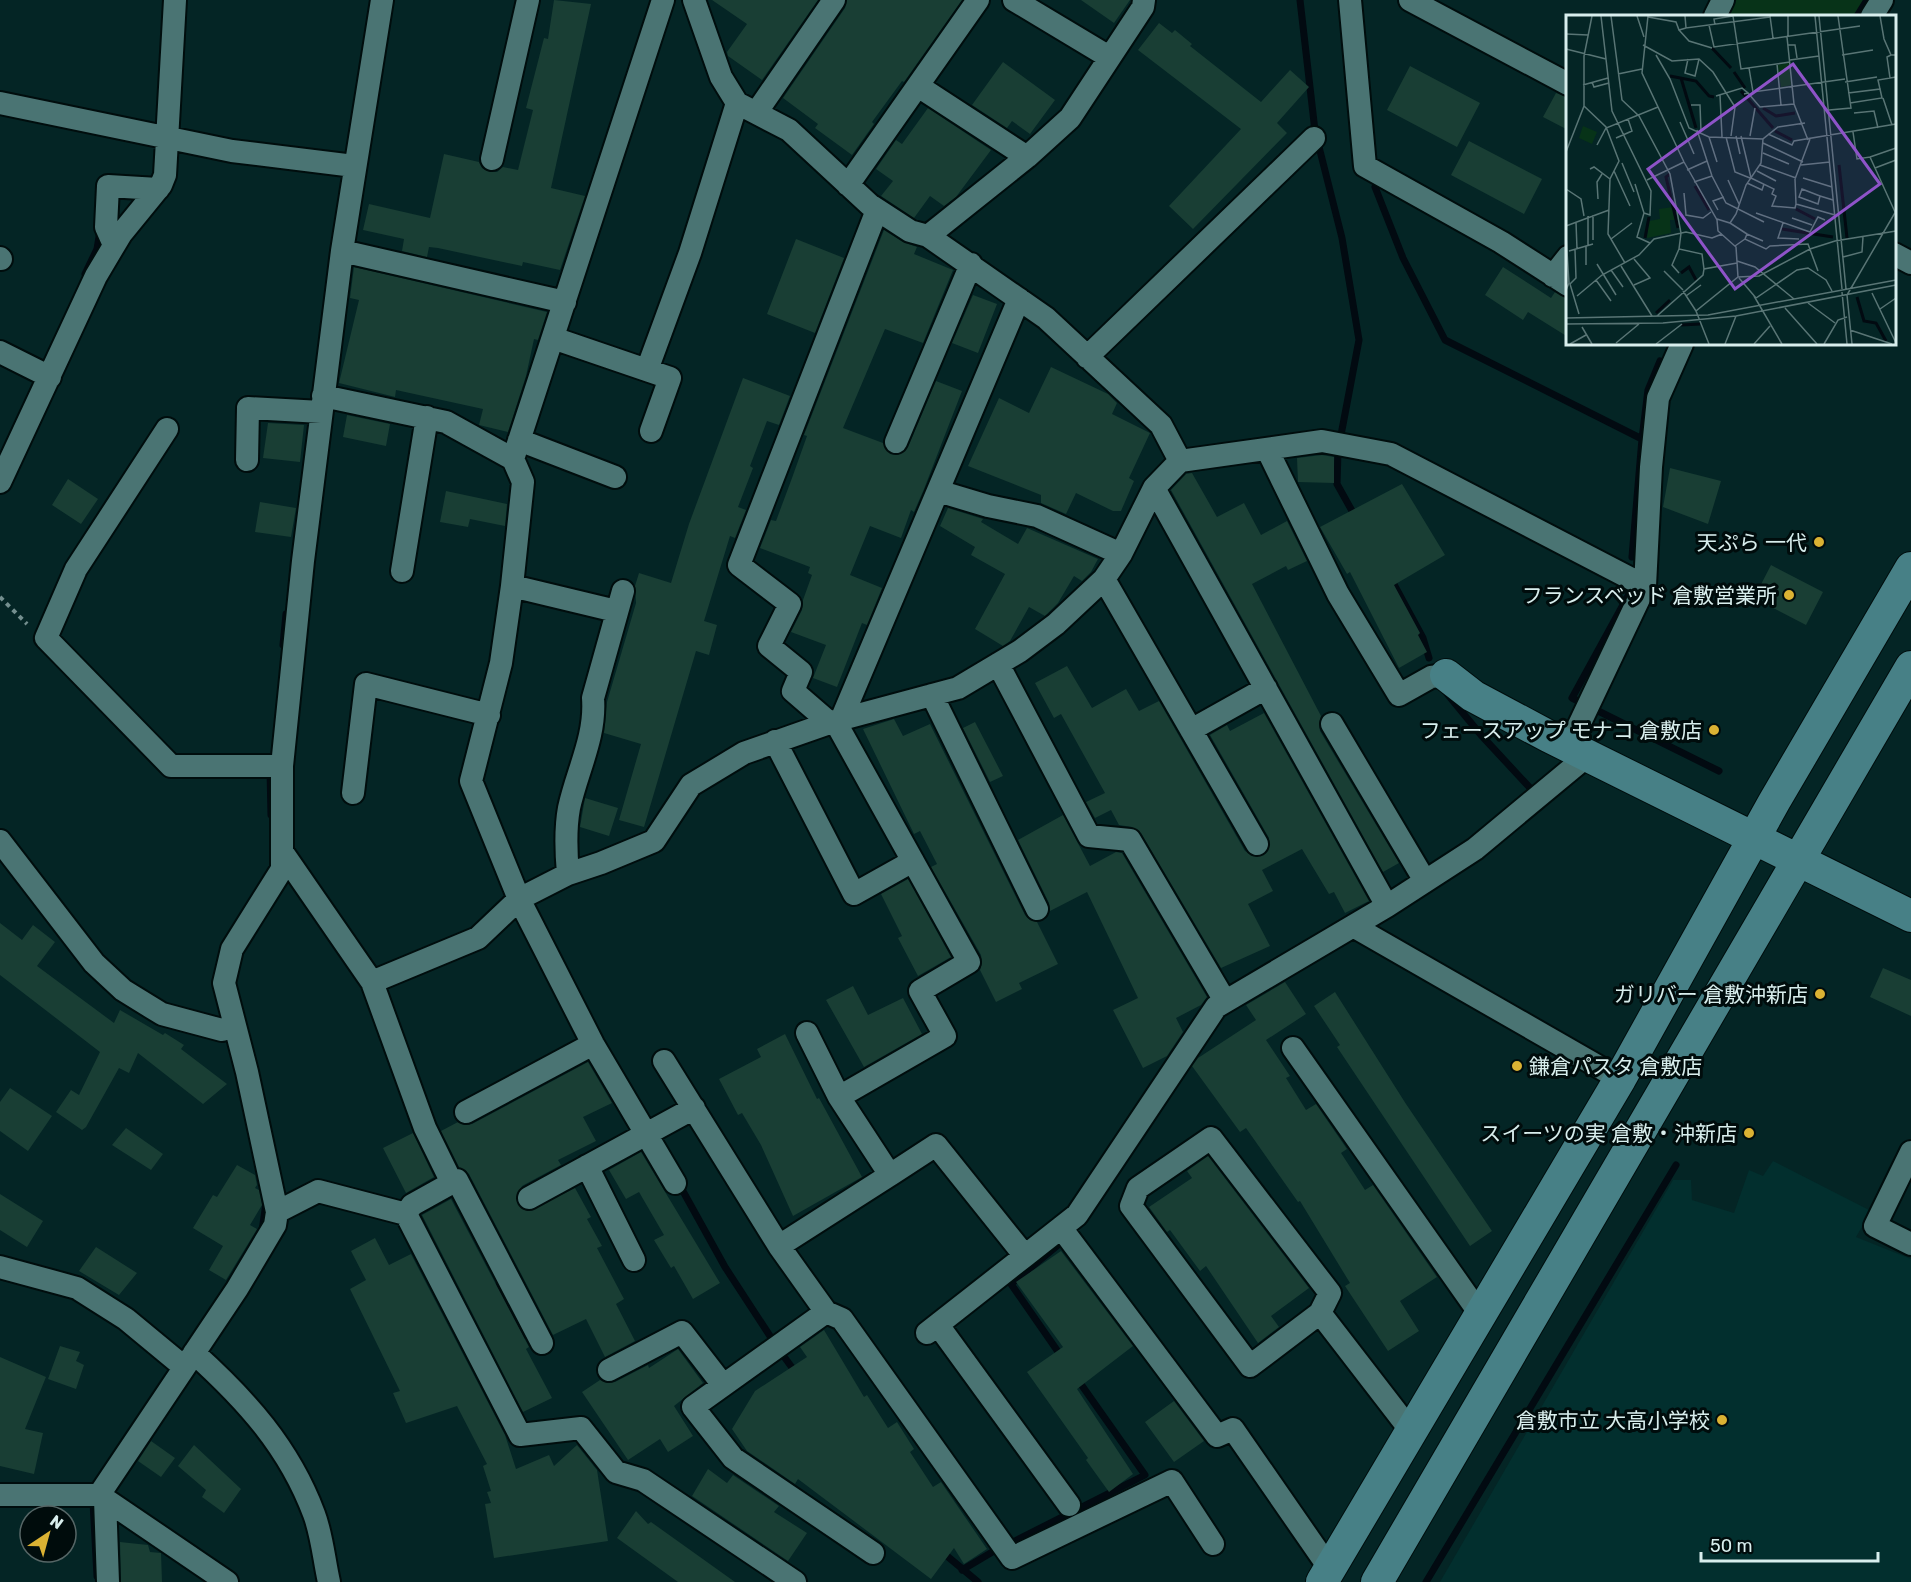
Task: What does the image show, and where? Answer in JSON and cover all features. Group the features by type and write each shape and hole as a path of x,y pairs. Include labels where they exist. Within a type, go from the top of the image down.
{"street":[{"path":"0,482 42,373 114,245 162,183 173,140 175,0"},
{"path":"108,1582 102,1497 237,1289 275,1225 277,1212 230,1028 224,983 232,950 282,869 283,853 275,766 342,251 348,165 382,0"},
{"path":"492,159 528,0"},
{"path":"663,0 516,449 523,482 512,586 501,663 471,781 519,899 593,1044 648,1133 675,1182"},
{"path":"647,370 746,108 834,0"},
{"path":"848,185 978,0"},
{"path":"1014,0 1109,57"},
{"path":"928,236 1027,157 1070,118 1143,7 1144,0"},
{"path":"1350,0 1365,166 1501,242 1560,281 1566,263"},
{"path":"1410,0 1566,83"},
{"path":"1716,15 1723,0"},
{"path":"1873,15 1882,0"},
{"path":"696,1 721,76 746,108 789,129 877,210 910,231 928,236 1046,318 1161,425 1180,461"},
{"path":"918,86 1027,157"},
{"path":"0,103 173,140 274,157 348,165"},
{"path":"1087,357 1314,138"},
{"path":"114,245 106,227 108,186 162,183"},
{"path":"839,1097 945,1036 920,991 969,962 836,721 792,691 801,672 769,646 790,604 739,565 877,210"},
{"path":"342,251 565,302"},
{"path":"1896,255 1911,263"},
{"path":"896,442 971,264"},
{"path":"836,721 938,491 1019,299"},
{"path":"553,338 670,378 651,431"},
{"path":"1069,1506 933,1329 1077,1215 1216,1007 1387,906 1475,849 1578,751 1588,705 1645,586 1651,467 1658,398 1674,346"},
{"path":"0,352 42,373"},
{"path":"247,460 248,408 296,411 322,406 427,417 516,449 615,477"},
{"path":"402,572 427,417"},
{"path":"167,429 76,569 46,638 171,766 275,766"},
{"path":"372,982 478,938 519,899 568,874 601,863 654,840 691,785 744,753 836,721 958,688 998,664 1056,624 1104,579 1120,554 1154,488 1180,461 1322,441 1391,454 1645,586"},
{"path":"1267,449 1338,594 1399,695 1431,678 1446,675 1473,696 1578,751 1911,916"},
{"path":"1154,488 1387,906"},
{"path":"938,491 988,506 1037,516 1120,554"},
{"path":"1062,1229 1217,1436 1233,1430 1326,1575 1620,1079 1754,838 1911,568"},
{"path":"1104,579 1257,844"},
{"path":"512,586 620,601 593,698 594,712 587,752 569,809 566,846 568,874"},
{"path":"998,664 1089,836 1130,840 1225,1001"},
{"path":"1377,1582 1911,667"},
{"path":"353,794 366,684 489,715"},
{"path":"1191,730 1266,688"},
{"path":"932,695 1037,909"},
{"path":"1332,724 1425,881"},
{"path":"775,741 855,894 913,861"},
{"path":"0,841 94,963 123,990 162,1014 230,1028"},
{"path":"283,853 372,982 425,1128 449,1184"},
{"path":"1353,926 1620,1079"},
{"path":"807,1033 839,1097 890,1175"},
{"path":"466,1112 593,1044"},
{"path":"1293,1048 1480,1314"},
{"path":"664,1061 779,1246 826,1312 842,1319 1012,1558 1172,1481 1214,1544"},
{"path":"529,1198 694,1108"},
{"path":"1211,1138 1330,1293 1320,1313 1250,1366 1131,1206 1138,1188 1211,1138"},
{"path":"779,1246 936,1145 1025,1256"},
{"path":"1911,1152 1875,1227 1911,1244"},
{"path":"587,1166 634,1260"},
{"path":"406,1214 412,1205 457,1180 542,1343"},
{"path":"277,1212 318,1191 406,1214 520,1435 581,1428 616,1472 643,1480 795,1582"},
{"path":"0,1267 77,1288 240,1395 272,1436 299,1480 315,1516 329,1582"},
{"path":"826,1312 693,1407 733,1458 873,1553"},
{"path":"1320,1313 1411,1431"},
{"path":"609,1370 682,1332 723,1385"},
{"path":"0,1495 102,1497 227,1582"}],"path":[{"path":"0,597 33,630 46,638"}],"shaded area":[{"name":"倉敷市立 大高小学校","path":"1773,1161 1871,1211 1856,1237 1911,1259 1911,1582 1440,1582 1673,1180 1691,1180 1692,1200 1734,1213 1749,1170 1763,1176"}],"green space":[{"path":"1736,0 1865,0 1857,15 1728,15"}],"building":[{"path":"554,0 591,4 551,188 585,196 560,270 523,262 522,266 429,247 427,257 402,251 404,239 363,230 369,204 430,218 444,154 479,162 482,168 490,172 497,172 503,167 518,170 533,110 526,108 544,38 548,39"},
{"path":"712,0 818,0 762,80 728,56 727,52 747,24"},
{"path":"847,0 962,0 904,82 902,81 872,122 874,124 852,155 815,128 818,124 783,98 845,8"},
{"path":"1081,0 1130,0 1114,23"},
{"path":"1159,23 1172,33 1175,30 1192,44 1190,46 1261,102 1290,70 1309,87 1277,123 1287,133 1193,229 1169,206 1241,129 1138,50"},
{"path":"1003,62 1055,100 1030,134 1012,121 1007,128 972,105"},
{"path":"1410,66 1480,103 1457,147 1387,110"},
{"path":"1556,93 1566,96 1566,129 1543,117"},
{"path":"928,108 991,150 956,197 944,206 930,196 914,218 881,196 893,181 876,169 896,140 902,144"},
{"path":"1469,141 1542,179 1524,214 1451,175"},
{"path":"884,230 903,242 917,247 914,254 953,270 923,343 885,329 843,428 883,443 890,454 898,455 908,447 936,381 962,391 924,489 914,512 911,510 901,538 870,526 850,575 882,588 867,625 862,623 837,687 813,678 826,645 791,632 802,610 812,575 808,573 810,567 760,548 771,520 776,521 807,436 804,435"},
{"path":"796,239 844,258 815,333 767,314"},
{"path":"354,267 547,312 538,340 534,339 526,376 508,432 479,425 483,409 396,390 395,397 339,383 359,300 350,298"},
{"path":"1503,267 1551,298 1555,292 1566,297 1566,336 1528,312 1523,320 1485,295"},
{"path":"973,295 997,304 978,353 952,343"},
{"path":"1051,367 1108,394 1117,403 1112,414 1150,433 1129,478 1134,481 1121,511 1113,511 1076,493 1066,514 1041,503 1041,495 968,466 999,398 1029,413"},
{"path":"743,378 790,396 779,425 767,421 750,466 753,468 738,507 746,510 735,538 730,536 704,621 717,625 709,655 696,651 644,827 619,820 641,744 604,733 607,702 636,603 635,586 639,573 671,583 689,524"},
{"path":"347,415 390,424 386,446 343,437"},
{"path":"268,423 304,425 300,462 263,458"},
{"path":"1322,455 1334,457 1334,483 1298,482 1297,458"},
{"path":"1670,468 1721,481 1708,524 1663,507"},
{"path":"1192,473 1217,517 1244,503 1261,535 1287,521 1307,561 1288,570 1286,566 1252,584 1321,716 1320,731 1399,863 1383,872 1171,490 1186,474"},
{"path":"68,479 98,499 81,524 52,505"},
{"path":"1402,484 1445,555 1394,585 1420,633 1418,635 1427,652 1399,668 1350,572 1347,574 1320,527"},
{"path":"446,491 507,504 505,526 470,519 468,527 440,522"},
{"path":"260,502 296,508 291,537 255,532"},
{"path":"948,508 983,519 981,522 1018,544 1027,528 1098,559 1091,572 1082,581 1074,576 1058,603 1045,616 1029,607 1010,641 1003,646 975,629 1005,574 971,555 975,547 940,526"},
{"path":"1771,565 1823,592 1806,625 1754,598"},
{"path":"1067,666 1092,708 1126,689 1139,711 1159,701 1245,851 1256,857 1268,851 1269,838 1210,735 1227,725 1230,731 1264,713 1369,901 1345,913 1334,892 1329,894 1302,849 1262,870 1273,891 1248,904 1270,946 1221,968 1141,833 1132,827 1119,825 1111,810 1095,818 1086,802 1105,793 1061,714 1054,718 1035,683"},
{"path":"894,719 903,736 930,724 1025,915 1037,922 1058,964 1019,983 1022,989 996,1002 980,970 981,955 931,867 937,864 920,831 914,834 863,729"},
{"path":"975,722 1003,776 990,782 963,728"},
{"path":"585,798 618,808 609,836 580,827"},
{"path":"1063,815 1090,866 1116,852 1122,853 1207,997 1201,1005 1176,1018 1183,1032 1167,1056 1143,1068 1113,1010 1138,998 1087,892 1050,911 1049,903 1018,840"},
{"path":"908,879 951,957 918,976 898,938 902,936 881,894"},
{"path":"0,923 22,940 33,925 55,942 37,966 114,1023 120,1010 163,1035 165,1033 184,1045 181,1049 227,1084 203,1104 138,1053 129,1073 119,1068 86,1127 82,1130 56,1112 71,1090 79,1095 100,1052 0,975"},
{"path":"1883,968 1911,980 1911,1016 1870,997"},
{"path":"1285,982 1306,1014 1266,1040 1290,1076 1286,1078 1306,1110 1316,1104 1347,1149 1341,1153 1365,1190 1373,1185 1437,1277 1400,1301 1419,1331 1388,1351 1345,1286 1350,1283 1300,1201 1298,1202 1246,1128 1240,1132 1192,1066 1198,1058 1256,1020 1246,1005"},
{"path":"853,986 868,1015 903,998 922,1034 864,1067 826,1000"},
{"path":"1335,992 1406,1104 1492,1231 1470,1246 1337,1047 1340,1045 1314,1006"},
{"path":"785,1034 817,1099 819,1098 862,1177 793,1216 761,1145 742,1113 738,1115 719,1079 761,1057 757,1049"},
{"path":"588,1062 612,1103 583,1117 596,1141 558,1160 561,1165 522,1186 516,1198 522,1209 529,1211 575,1188 591,1217 587,1219 602,1246 597,1248 624,1299 616,1304 635,1341 605,1357 586,1319 553,1335 469,1174 459,1167 441,1131 458,1122 465,1125 472,1124"},
{"path":"10,1088 52,1116 28,1151 0,1131 0,1102"},
{"path":"126,1128 163,1154 151,1170 112,1145"},
{"path":"413,1133 434,1177 406,1193 383,1148"},
{"path":"641,1152 720,1283 693,1299 674,1266 671,1268 654,1240 664,1235 639,1192 626,1199 609,1170"},
{"path":"1208,1156 1309,1288 1271,1316 1279,1327 1258,1343 1206,1266 1200,1271 1170,1230 1167,1232 1149,1207 1192,1178 1187,1171"},
{"path":"237,1165 255,1175 257,1185 255,1188 259,1190 262,1205 250,1225 257,1229 226,1280 209,1270 223,1246 193,1228 213,1195 217,1197"},
{"path":"0,1194 43,1221 27,1247 0,1230"},
{"path":"451,1199 529,1347 526,1349 552,1398 523,1412 422,1215"},
{"path":"375,1238 389,1265 411,1254 505,1435 516,1469 549,1455 554,1466 577,1445 597,1470 608,1541 494,1558 485,1504 491,1503 487,1492 491,1491 483,1466 487,1464 457,1406 406,1423 393,1393 400,1391 350,1289 366,1280 351,1251"},
{"path":"96,1247 137,1273 119,1295 79,1271"},
{"path":"1061,1251 1133,1346 1077,1389 1133,1474 1109,1492 1086,1460 1088,1458 1027,1372 1063,1347 1016,1282"},
{"path":"824,1330 864,1397 867,1395 888,1428 897,1422 914,1449 910,1452 933,1487 941,1482 987,1549 964,1564 954,1548 931,1579 798,1479 795,1484 747,1451 732,1429 755,1391 807,1357 800,1347"},
{"path":"60,1346 80,1352 76,1361 84,1365 76,1389 48,1379"},
{"path":"678,1349 703,1383 674,1406 693,1436 668,1452 660,1439 628,1460 582,1392 600,1380 608,1383 615,1382 648,1365 649,1368"},
{"path":"0,1357 46,1377 25,1429 43,1433 34,1474 0,1466"},
{"path":"1174,1401 1204,1441 1174,1462 1145,1422"},
{"path":"151,1441 175,1458 161,1477 138,1461"},
{"path":"194,1445 241,1489 224,1513 202,1497 206,1490 178,1466"},
{"path":"708,1469 727,1483 733,1475 779,1506 774,1512 807,1533 788,1561 692,1496"},
{"path":"636,1511 648,1524 651,1522 735,1582 678,1582 617,1538"},
{"path":"120,1542 148,1545 150,1552 161,1553 162,1582 121,1582"}],"waterway":[{"path":"1300,0 1315,131 1342,238 1359,340 1341,435"},
{"path":"1858,15 1867,0"},
{"path":"1375,187 1403,258 1445,340 1642,439 1632,557"},
{"path":"85,274 97,249 100,231"},
{"path":"1642,439 1648,390 1660,361"},
{"path":"1338,451 1337,484 1356,518"},
{"path":"1390,577 1423,638 1429,658"},
{"path":"1629,594 1572,698 1719,771"},
{"path":"283,645 286,614"},
{"path":"1444,690 1481,735 1531,789"},
{"path":"270,769 271,815"},
{"path":"1426,1582 1676,1165"},
{"path":"679,1184 725,1267 770,1336"},
{"path":"262,1231 266,1203"},
{"path":"1058,1245 1011,1284 1061,1356"},
{"path":"499,1284 525,1335"},
{"path":"785,1358 796,1373"},
{"path":"1013,1542 1145,1475 1078,1380"},
{"path":"89,1502 93,1501 97,1576"},
{"path":"941,1551 978,1582"},
{"path":"962,1570 994,1551"}],"place":[{"name":"天ぷら 一代","path":"1819,542"},
{"name":"フランスベッド 倉敷営業所","path":"1789,595"},
{"name":"フェースアップ モナコ 倉敷店","path":"1714,730"},
{"name":"ガリバー 倉敷沖新店","path":"1820,994"},
{"name":"鎌倉パスタ 倉敷店","path":"1517,1066"},
{"name":"スイーツの実 倉敷・沖新店","path":"1749,1133"},
{"name":"倉敷市立 大高小学校","path":"1722,1420"}]}
